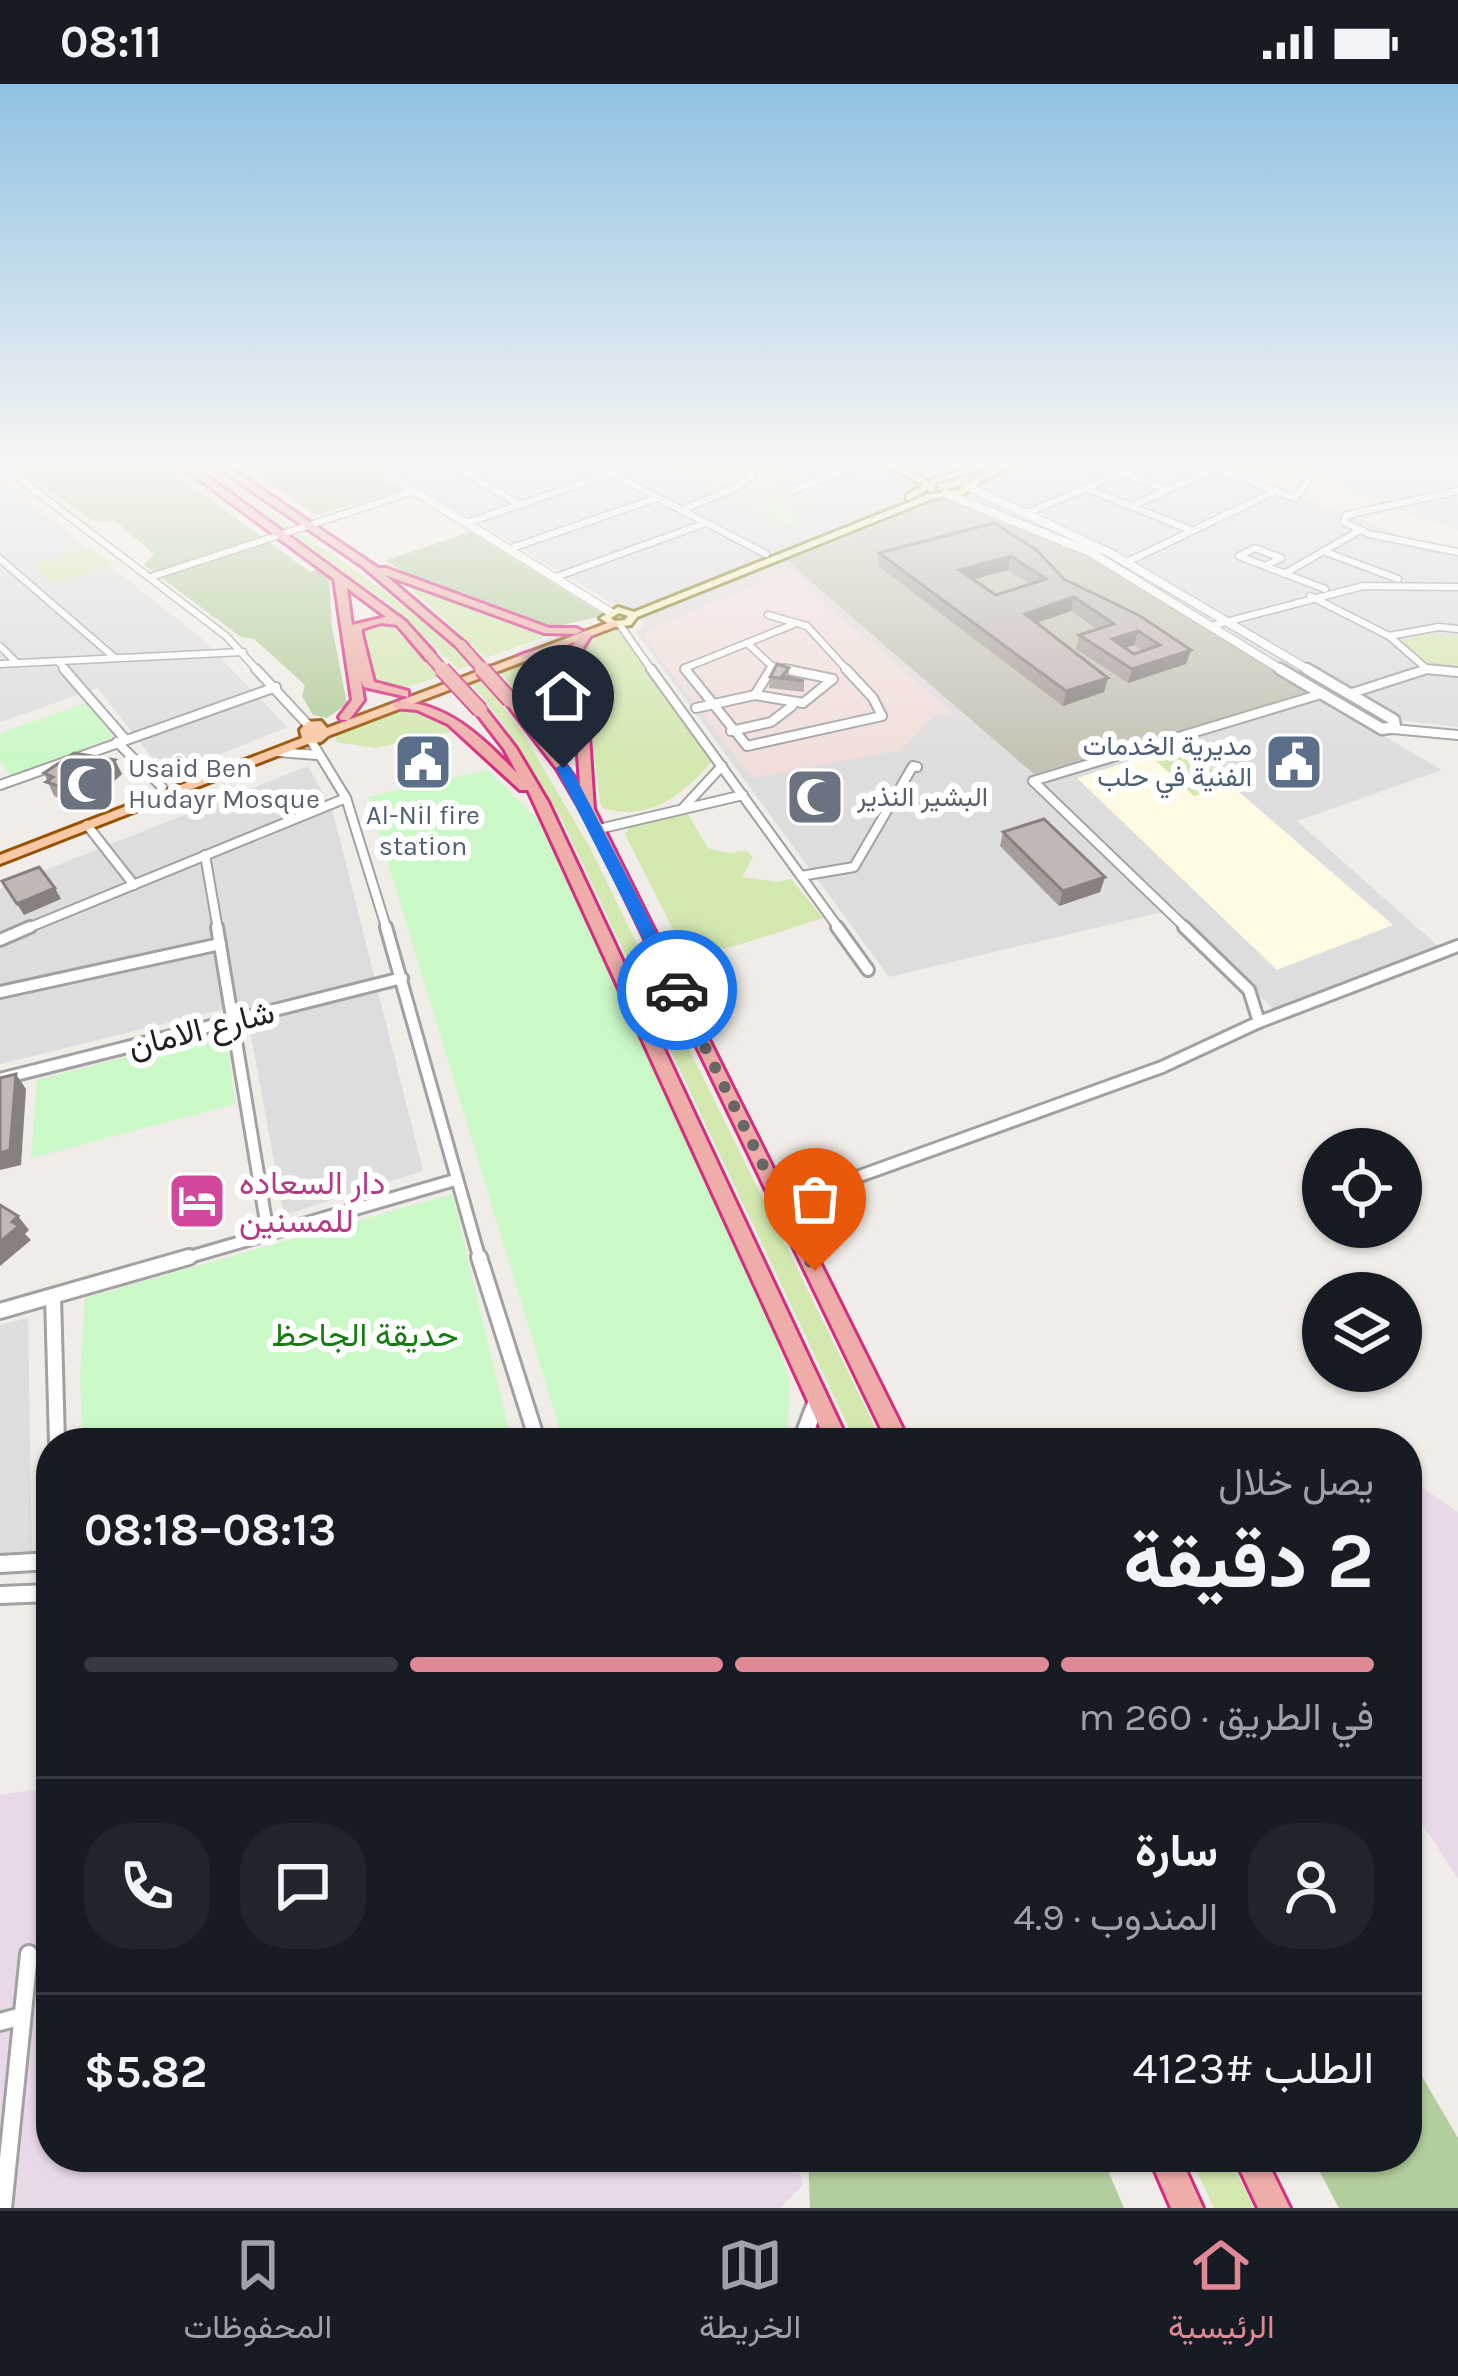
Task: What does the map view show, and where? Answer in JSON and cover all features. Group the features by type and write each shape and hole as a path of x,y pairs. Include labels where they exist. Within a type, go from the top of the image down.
{"highway":[{"path":"326,565 401,623 510,748 541,802 831,1428"},
{"path":"367,565 461,645 563,768 598,829 892,1428"},
{"path":"369,565 548,631 581,633 577,648 588,811"},
{"path":"339,574 358,700 345,716"},
{"path":"401,623 369,622 357,627 368,684 443,711 541,802"},
{"path":"510,700 548,708 568,697 567,666 562,661 525,656"},
{"path":"1171,2172 1187,2208"},
{"path":"1256,2172 1274,2208"}],"main road":[{"path":"0,849 525,656 740,565"},
{"path":"617,618 757,565"},
{"path":"0,860 278,752 345,716 402,700 581,633"}],"street":[{"path":"7,565 115,658"},
{"path":"135,565 243,652 276,687 313,731 320,756 346,798 402,979 455,1180 533,1428"},
{"path":"151,577 186,565"},
{"path":"536,565 617,618 868,970"},
{"path":"556,577 589,565"},
{"path":"1110,565 1374,725 1458,735"},
{"path":"1131,565 1394,721 1394,729"},
{"path":"1284,574 1299,565"},
{"path":"1360,565 1406,583"},
{"path":"1265,566 1328,590"},
{"path":"1210,626 1328,590 1406,583 1458,587"},
{"path":"1310,596 1389,636 1427,669"},
{"path":"768,615 807,626 852,674 882,716 747,746 685,668 792,625"},
{"path":"1389,636 1439,627 1458,629"},
{"path":"747,643 772,666 832,679 852,674"},
{"path":"0,646 17,663"},
{"path":"0,664 243,652"},
{"path":"58,661 161,787"},
{"path":"755,695 772,666"},
{"path":"1348,694 1427,669 1458,672"},
{"path":"696,708 755,695 792,706 804,704 813,702 832,679"},
{"path":"0,784 276,687"},
{"path":"1259,1022 1249,990 1033,781 1321,694"},
{"path":"804,704 824,729"},
{"path":"731,731 771,722 792,706"},
{"path":"313,731 320,756"},
{"path":"278,752 308,751 320,756"},
{"path":"682,809 722,766"},
{"path":"801,876 854,867 913,766 917,767"},
{"path":"598,829 743,795"},
{"path":"0,940 346,798"},
{"path":"87,826 134,885"},
{"path":"205,855 268,1234"},
{"path":"0,992 220,944"},
{"path":"782,1204 1162,1067 1259,1022 1458,946"},
{"name":"شارع الامان","path":"0,1079 402,979"},
{"path":"0,1311 455,1180"},
{"path":"53,1296 57,1428"},
{"path":"807,1428 818,1398"},
{"path":"0,1564 36,1563"},
{"path":"0,1595 36,1594"},
{"path":"3,2208 29,1954"},
{"path":"0,2022 22,2016"}],"shaded area":[{"path":"0,565 109,565 200,637 288,727 166,776 98,688 0,722"},
{"path":"548,565 1458,565 1458,727 1346,714 1442,770 1297,821 1446,953 1279,1014 1167,911 889,977 636,632 645,623"},
{"path":"792,565 1103,565 1311,692 1034,774"},
{"path":"786,572 953,712 933,716 900,750 752,778 644,632"},
{"path":"1184,744 1393,925 1277,970 1077,778"},
{"path":"308,766 333,812 423,1171 284,1215 245,1004 0,1064 0,888"},
{"path":"28,1318 32,1557 0,1559 0,1325"},
{"path":"1422,1487 1458,1512 1458,1878 1422,1824"},
{"path":"36,1789 36,2172 799,2172 803,2185 780,2208 0,2208 0,1795"}],"green space":[{"path":"33,565 114,565 53,584"},
{"path":"144,565 301,565 329,578 332,627 347,704 327,718 313,715 302,696 305,685 254,639 241,637"},
{"path":"335,565 347,565 377,586 472,665 458,669 393,607"},
{"path":"392,565 524,565 601,616 553,627"},
{"path":"401,580 547,636 486,658"},
{"path":"378,624 391,626 441,676 408,687 371,683 362,632"},
{"path":"618,629 714,759 678,794 636,811 602,808 582,651 591,639"},
{"path":"1420,634 1458,636 1458,668 1428,666 1393,645"},
{"path":"537,660 558,667 556,697 530,700 500,672"},
{"path":"483,680 521,730 590,848 876,1428 849,1428 561,818 503,724 471,683"},
{"path":"85,703 116,737 11,775 0,761 0,733"},
{"path":"410,708 431,713 452,732 375,748 336,742 336,735"},
{"path":"1184,744 1232,786 1194,796 1151,756"},
{"path":"488,770 537,819 761,1293 789,1379 788,1428 559,1428 368,797"},
{"path":"687,813 708,848 747,851 753,857 742,877 791,879 823,918 735,946 686,955 625,834 631,826"},
{"path":"226,1031 235,1104 31,1158 37,1080"},
{"name":"حديقة الجاحظ","path":"452,1194 508,1428 82,1428 85,1298"},
{"path":"1422,2077 1458,2138 1458,2208 1339,2208 1320,2172 1422,2172"},
{"path":"809,2172 1108,2172 1124,2208 810,2208"},
{"path":"1197,2172 1236,2172 1254,2208 1214,2208"}],"building":[{"path":"895,565 977,565 959,570 996,595 1046,579 1025,565 1051,565 1064,579 1140,616 1191,650 1132,669 1079,635 1114,624 1074,597 1025,614 1108,678 1066,691","holes":["1138,631 1160,645 1134,654 1112,639"]},
{"path":"777,664 789,668 782,676 804,681 770,677"},
{"path":"74,753 115,760 85,786 71,790 46,782 53,777 44,773"},
{"path":"1044,819 1105,877 1063,891 1003,832"},
{"path":"39,867 55,888 17,904 2,881"},
{"path":"16,1074 10,1150 0,1153 0,1078"},
{"path":"0,1205 18,1216 12,1222 19,1226 0,1242"}],"way so far":[{"path":"677,990 815,1271"}],"place":[{"name":"Al-Nil fire station","path":"423,762"},
{"name":"مديرية الخدمات الفنية في حلب","path":"1294,762"},
{"name":"Usaid Ben Hudayr Mosque","path":"86,784"},
{"name":"البشير النذير","path":"815,797"},
{"name":"دار السعاده للمسنين","path":"197,1201"}],"route":[{"path":"563,768 677,990"}]}
